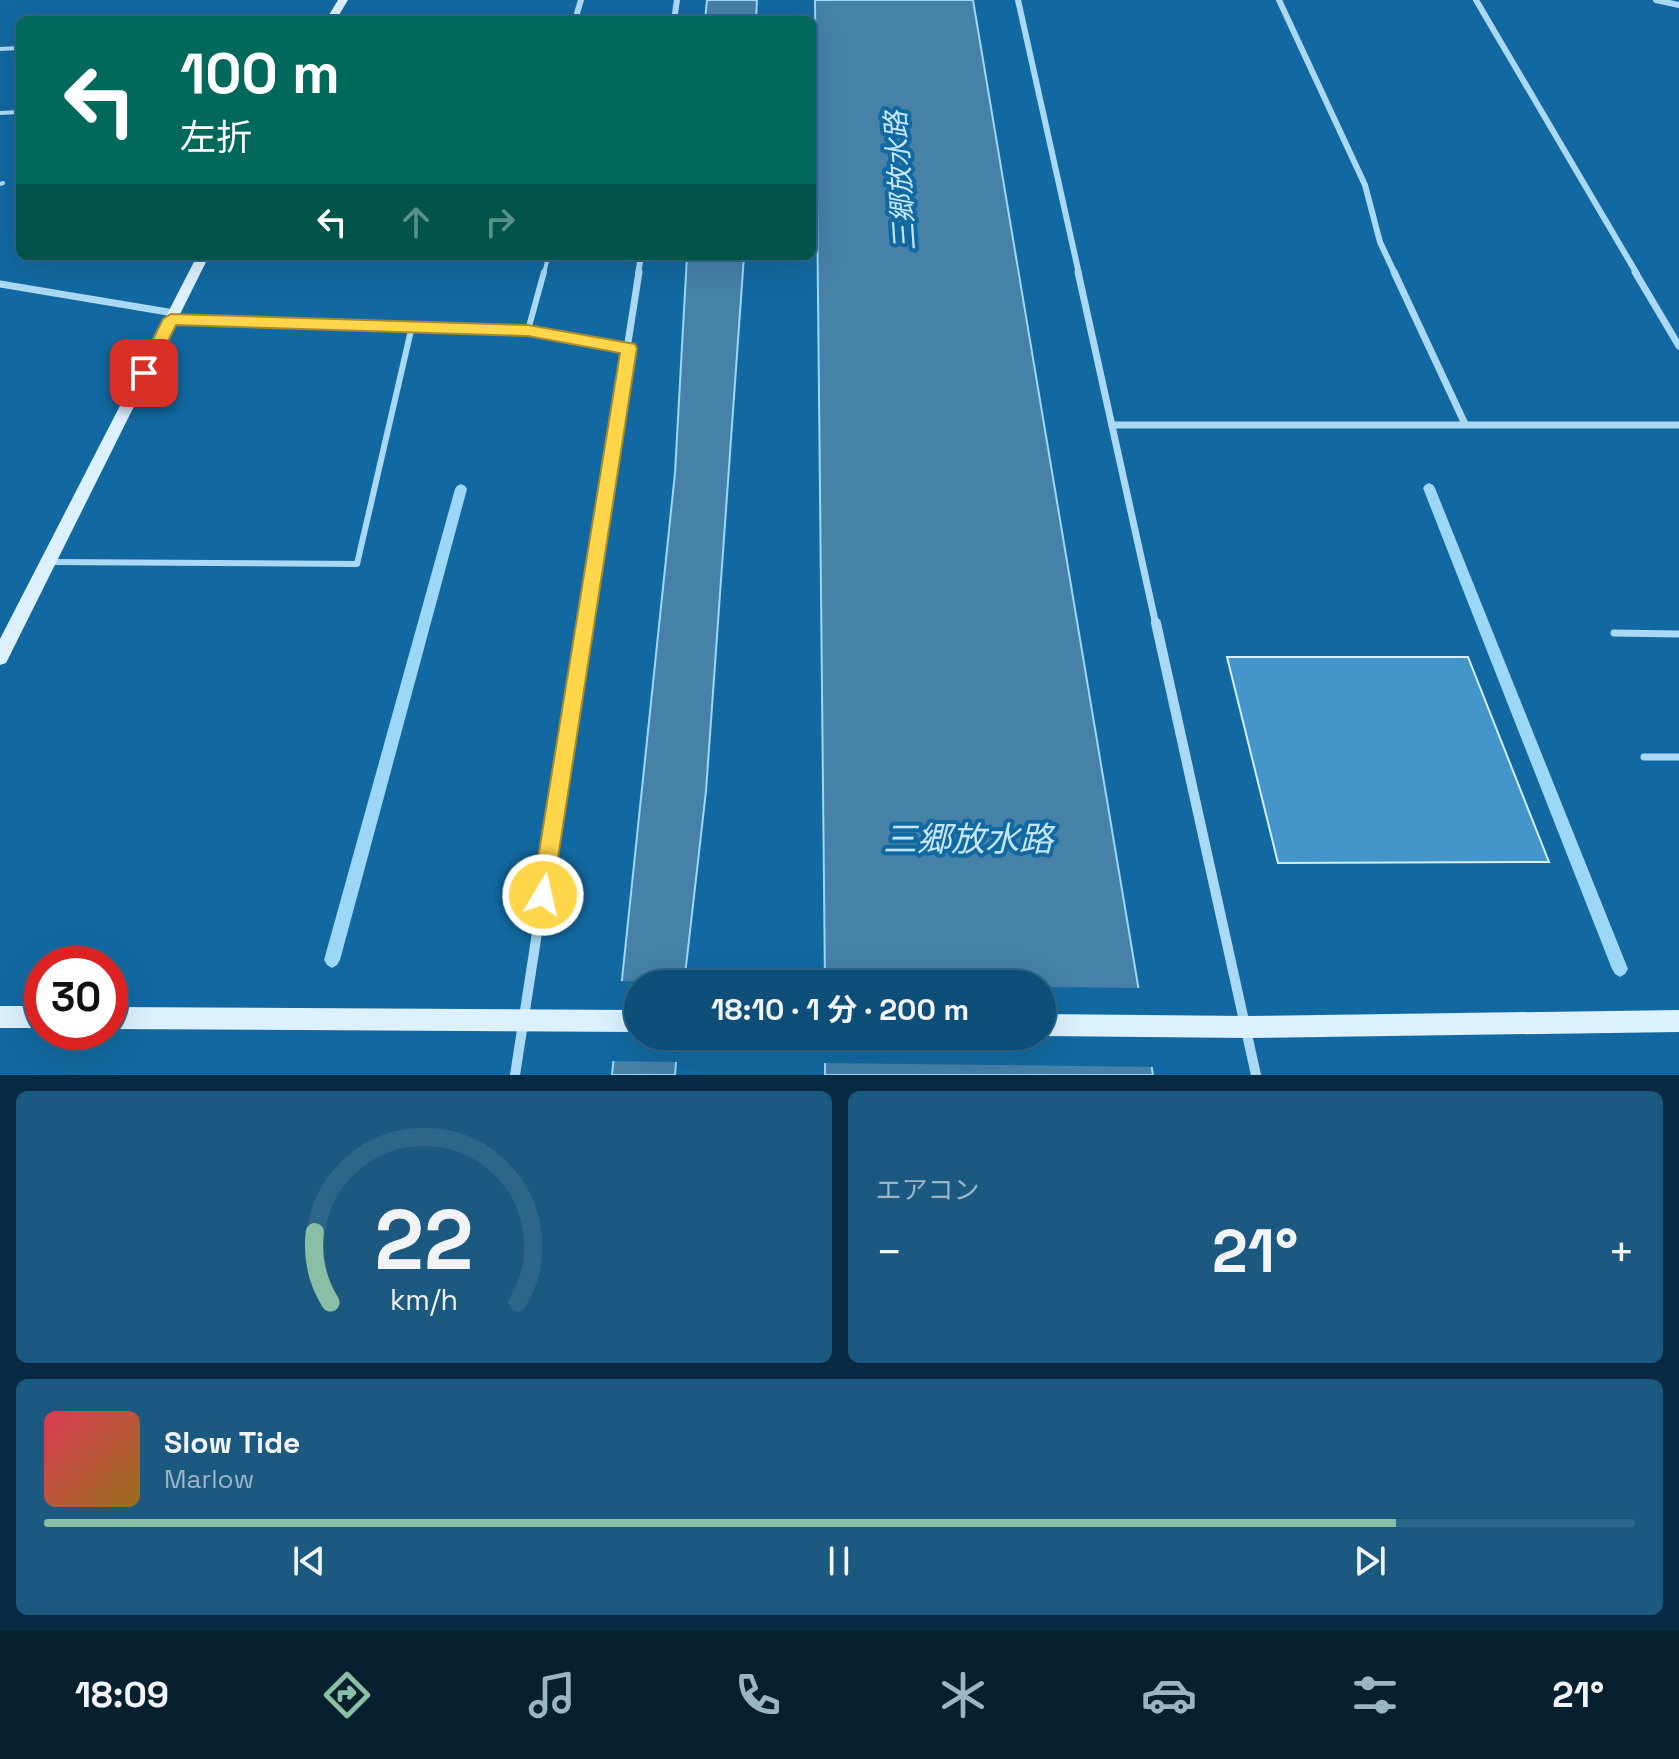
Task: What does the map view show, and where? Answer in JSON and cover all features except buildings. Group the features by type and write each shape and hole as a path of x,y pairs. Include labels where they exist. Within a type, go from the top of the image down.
{"street":[{"path":"1018,0 1256,1075"},
{"path":"1279,0 1365,185 1380,242 1465,424"},
{"path":"1476,0 1678,342"},
{"path":"1656,0 1679,5"},
{"path":"0,657 201,260"},
{"path":"515,1075 640,260"},
{"path":"0,284 172,316 528,330 629,348"},
{"path":"1112,425 1679,425"},
{"path":"0,1017 24,1017"},
{"path":"128,1018 624,1021"},
{"path":"1056,1025 1246,1027 1679,1021"}],"lane":[{"path":"528,330 547,261"},
{"path":"48,562 357,564 412,326"},
{"path":"1614,633 1679,634"},
{"path":"1644,757 1679,757"}],"water":[{"path":"707,0 757,0 756,16 705,16"},
{"name":"三郷放水路","path":"815,0 973,0 1153,1075 825,1075 825,1050 1056,1050 1056,970 825,970"},
{"path":"687,260 744,260 706,791 686,970 624,970 624,1050 677,1050 675,1075 612,1075 675,473"}],"pier":[{"path":"616,981 624,981 624,1050 680,1050 679,1062 609,1061"},
{"path":"1056,987 1143,988 1156,1067 821,1063 821,1050 1056,1050"}],"waterway":[{"path":"1429,488 1620,969"},
{"path":"332,960 461,489"}],"route":[{"path":"144,373 171,319 528,330 629,348 543,895"}]}
